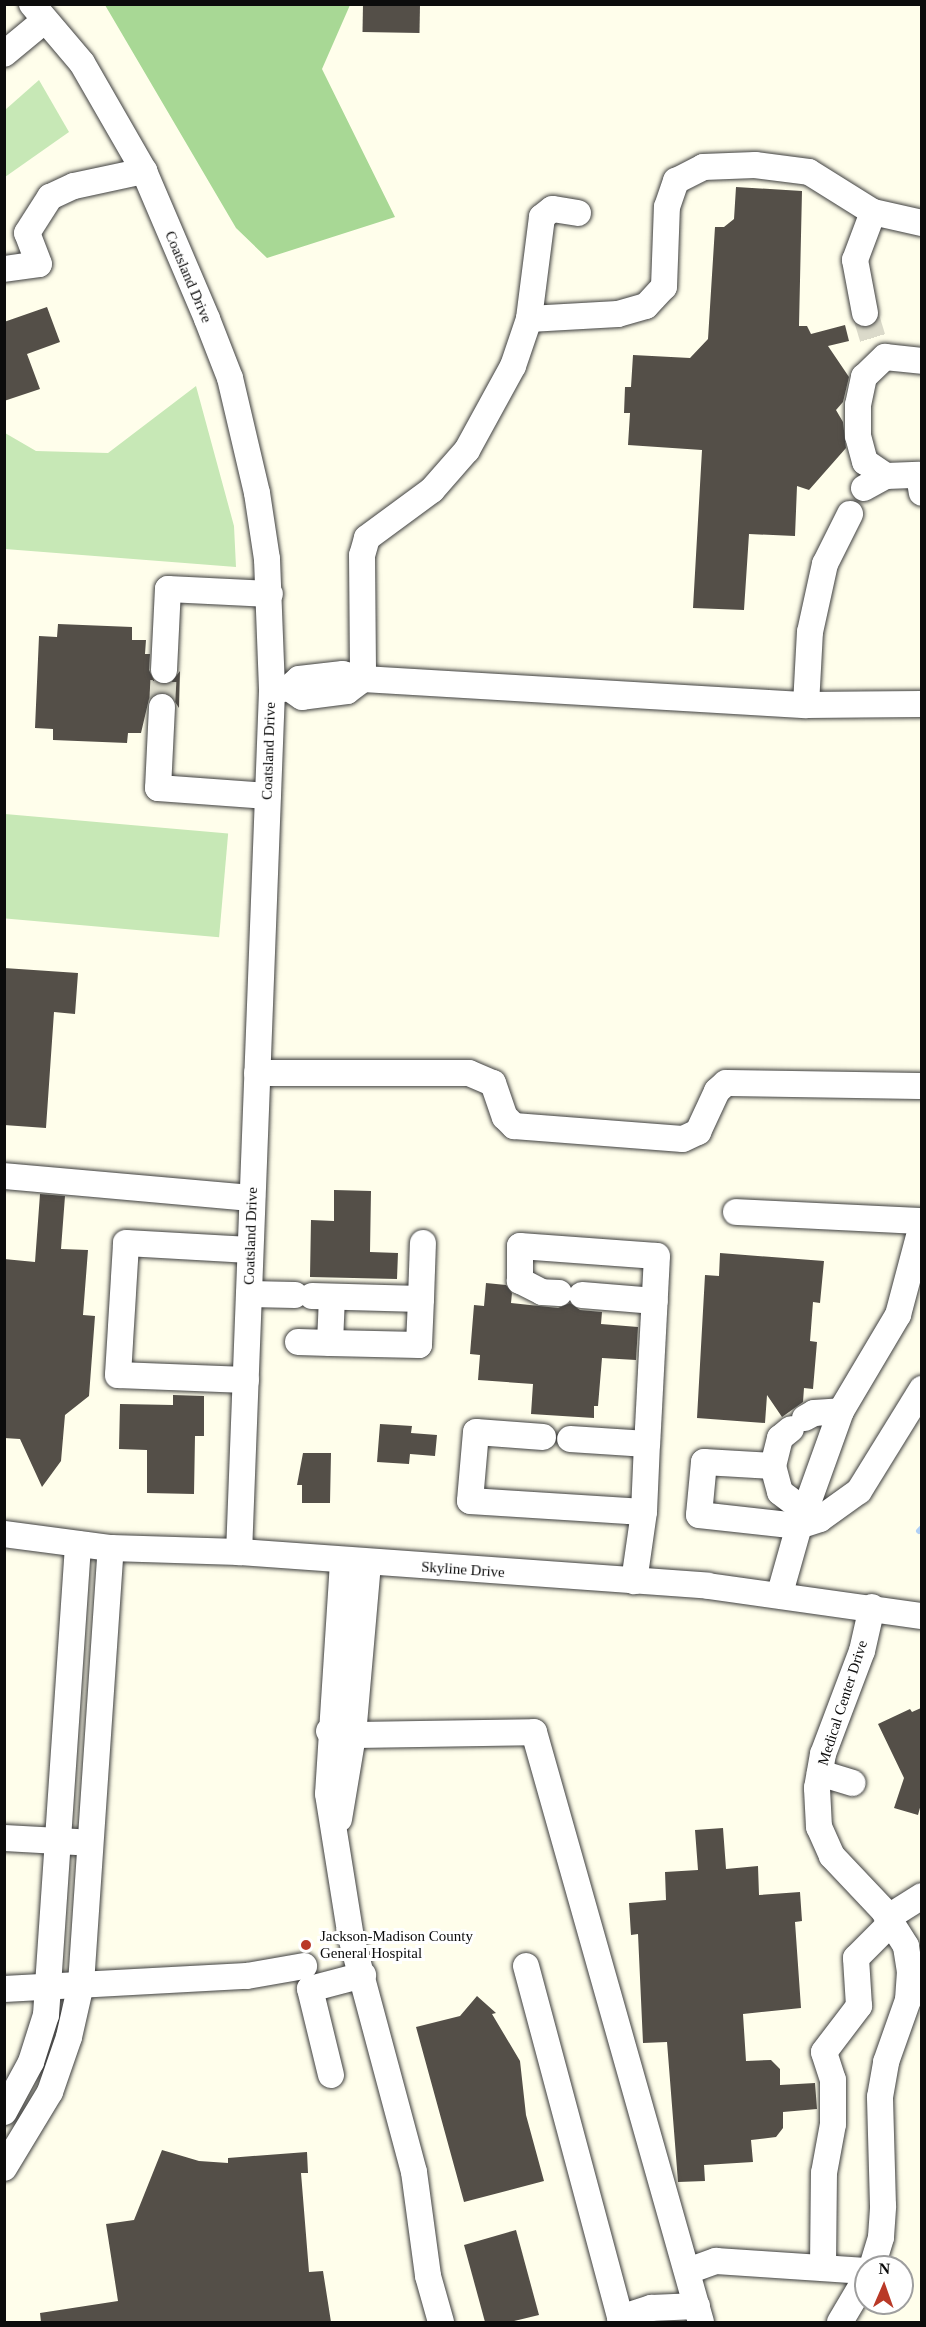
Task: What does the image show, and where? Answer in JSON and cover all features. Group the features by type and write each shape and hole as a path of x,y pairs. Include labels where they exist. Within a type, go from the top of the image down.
{"street":[{"path":"4,54 39,12"},
{"name":"Coatsland Drive","path":"39,12 82,63 144,171 230,378 257,493 280,689 268,796 239,1552"},
{"path":"529,318 618,314 646,306 664,287 667,207 676,181 703,167 755,165 809,172 873,212 921,223"},
{"path":"4,269 39,264 27,232 50,197 74,186 144,171"},
{"path":"363,679 362,555 367,538 432,490 467,450 513,366 529,318 542,217 552,209 578,213"},
{"path":"865,313 855,260 873,212"},
{"path":"921,361 879,348 864,377 858,405 858,436 865,462 875,482 921,480"},
{"path":"806,705 810,632 823,576 850,514"},
{"path":"164,670 168,589 270,594"},
{"path":"280,689 302,697 346,691 363,679 806,705 921,704"},
{"path":"162,707 158,788 268,796"},
{"path":"257,1072 469,1073 493,1083 505,1117 514,1126 682,1138 698,1132 717,1091 726,1083 921,1086"},
{"path":"4,1176 252,1198"},
{"path":"736,1212 921,1223 898,1315 841,1412 802,1519 780,1593"},
{"path":"246,1380 118,1375 126,1243 250,1250"},
{"path":"298,1342 419,1345 423,1243"},
{"path":"634,1581 644,1512 647,1444 655,1301 657,1256 520,1246 520,1281 542,1292 655,1301"},
{"path":"249,1294 420,1299"},
{"path":"313,1296 330,1343"},
{"path":"773,1466 704,1462 699,1515 820,1519 860,1491 921,1389"},
{"path":"802,1519 780,1492 773,1466 780,1438 814,1413 841,1412"},
{"path":"543,1437 476,1432 470,1501 644,1512"},
{"path":"570,1439 647,1444"},
{"name":"Skyline Drive","path":"4,1534 111,1548 239,1552 356,1563 780,1593 921,1616"},
{"path":"4,2112 38,2045 49,1986 78,1544"},
{"path":"4,2168 50,2092 69,2037 81,1984 111,1548"},
{"path":"356,1563 341,1733 335,1834 351,1937 414,2172 428,2276 441,2322"},
{"name":"Medical Center Drive","path":"872,1607 862,1651 824,1754 820,1773 819,1827 832,1856 889,1921 906,1946 910,1972 908,2000 886,2062 880,2097 884,2206 881,2237 876,2255"},
{"path":"341,1733 534,1732 699,2314 651,2308 620,2318 526,1966"},
{"path":"820,1773 853,1783"},
{"path":"4,1839 89,1843"},
{"path":"823,2266 824,2173 833,2124 833,2080 824,2052 859,2006 856,1958 889,1921 921,1896"},
{"path":"4,1989 247,1976 304,1966"},
{"path":"331,2075 310,1989 363,1975"},
{"path":"688,2271 716,2261 854,2270"},
{"path":"840,2322 854,2298"}],"green space":[{"path":"105,5 350,5 322,69 395,217 267,258 236,228"},
{"path":"39,80 69,132 5,177 5,110"},
{"path":"196,386 234,526 236,567 5,549 5,433 36,451 108,453"},
{"path":"5,814 228,834 219,937 4,918"}],"building":[{"path":"363,4 420,5 420,33 363,32"},
{"path":"736,187 802,191 799,326 807,326 811,334 845,325 849,341 828,346 849,377 843,402 836,410 843,422 846,448 809,490 797,486 795,536 749,534 744,610 693,608 702,450 628,445 630,413 624,413 625,387 631,387 633,355 690,358 708,339 715,227 724,227 734,219"},
{"path":"47,307 60,342 27,354 40,389 4,401 4,322"},
{"path":"58,624 132,627 132,640 146,640 145,654 150,654 149,670 155,682 170,684 180,671 179,708 170,694 155,694 149,699 141,733 128,733 127,743 53,740 53,729 35,728 39,636 57,637"},
{"path":"4,968 78,973 75,1014 54,1012 46,1128 4,1125"},
{"path":"334,1190 371,1191 370,1252 398,1253 397,1279 310,1277 311,1220 334,1221"},
{"path":"40,1194 65,1196 61,1249 88,1250 83,1315 95,1316 89,1396 65,1415 61,1461 42,1487 20,1439 4,1438 4,1259 35,1262"},
{"path":"720,1253 824,1261 820,1303 813,1302 810,1341 817,1342 813,1389 804,1388 803,1402 782,1417 767,1395 765,1423 697,1418 705,1275 719,1276"},
{"path":"486,1283 506,1285 512,1293 511,1303 558,1308 570,1303 580,1310 602,1312 601,1324 638,1327 636,1360 602,1358 598,1406 594,1406 594,1418 531,1414 533,1384 478,1380 480,1355 470,1354 474,1305 484,1306"},
{"path":"173,1395 204,1396 204,1436 195,1436 194,1494 147,1493 147,1450 119,1449 120,1404 173,1405"},
{"path":"380,1424 412,1426 411,1433 437,1435 435,1456 410,1454 409,1464 377,1462"},
{"path":"303,1453 331,1453 330,1503 302,1503 302,1485 297,1485"},
{"path":"921,1708 921,1804 918,1815 894,1808 904,1778 878,1724 910,1709 912,1712"},
{"path":"723,1828 726,1869 758,1866 759,1895 800,1892 802,1921 795,1922 801,2008 743,2014 746,2061 771,2060 780,2069 780,2085 815,2083 817,2109 783,2112 783,2128 776,2137 751,2140 753,2162 704,2165 705,2181 678,2182 667,2042 643,2043 638,1934 631,1935 629,1903 666,1900 665,1872 698,1870 695,1830"},
{"path":"477,1996 496,2013 492,2014 520,2061 526,2115 544,2181 464,2202 416,2027 460,2016"},
{"path":"162,2150 199,2161 228,2163 228,2158 307,2152 308,2173 301,2173 309,2272 323,2271 331,2322 41,2322 40,2313 118,2301 106,2224 134,2220"},
{"path":"516,2230 539,2315 510,2322 485,2322 464,2245"}],"waterway":[{"path":"919,1531 922,1528"}],"tunnel":[{"path":"865,313 873,340"},
{"path":"162,707 164,670"}],"place":[{"name":"Jackson-Madison County General Hospital","path":"306,1945"}]}
